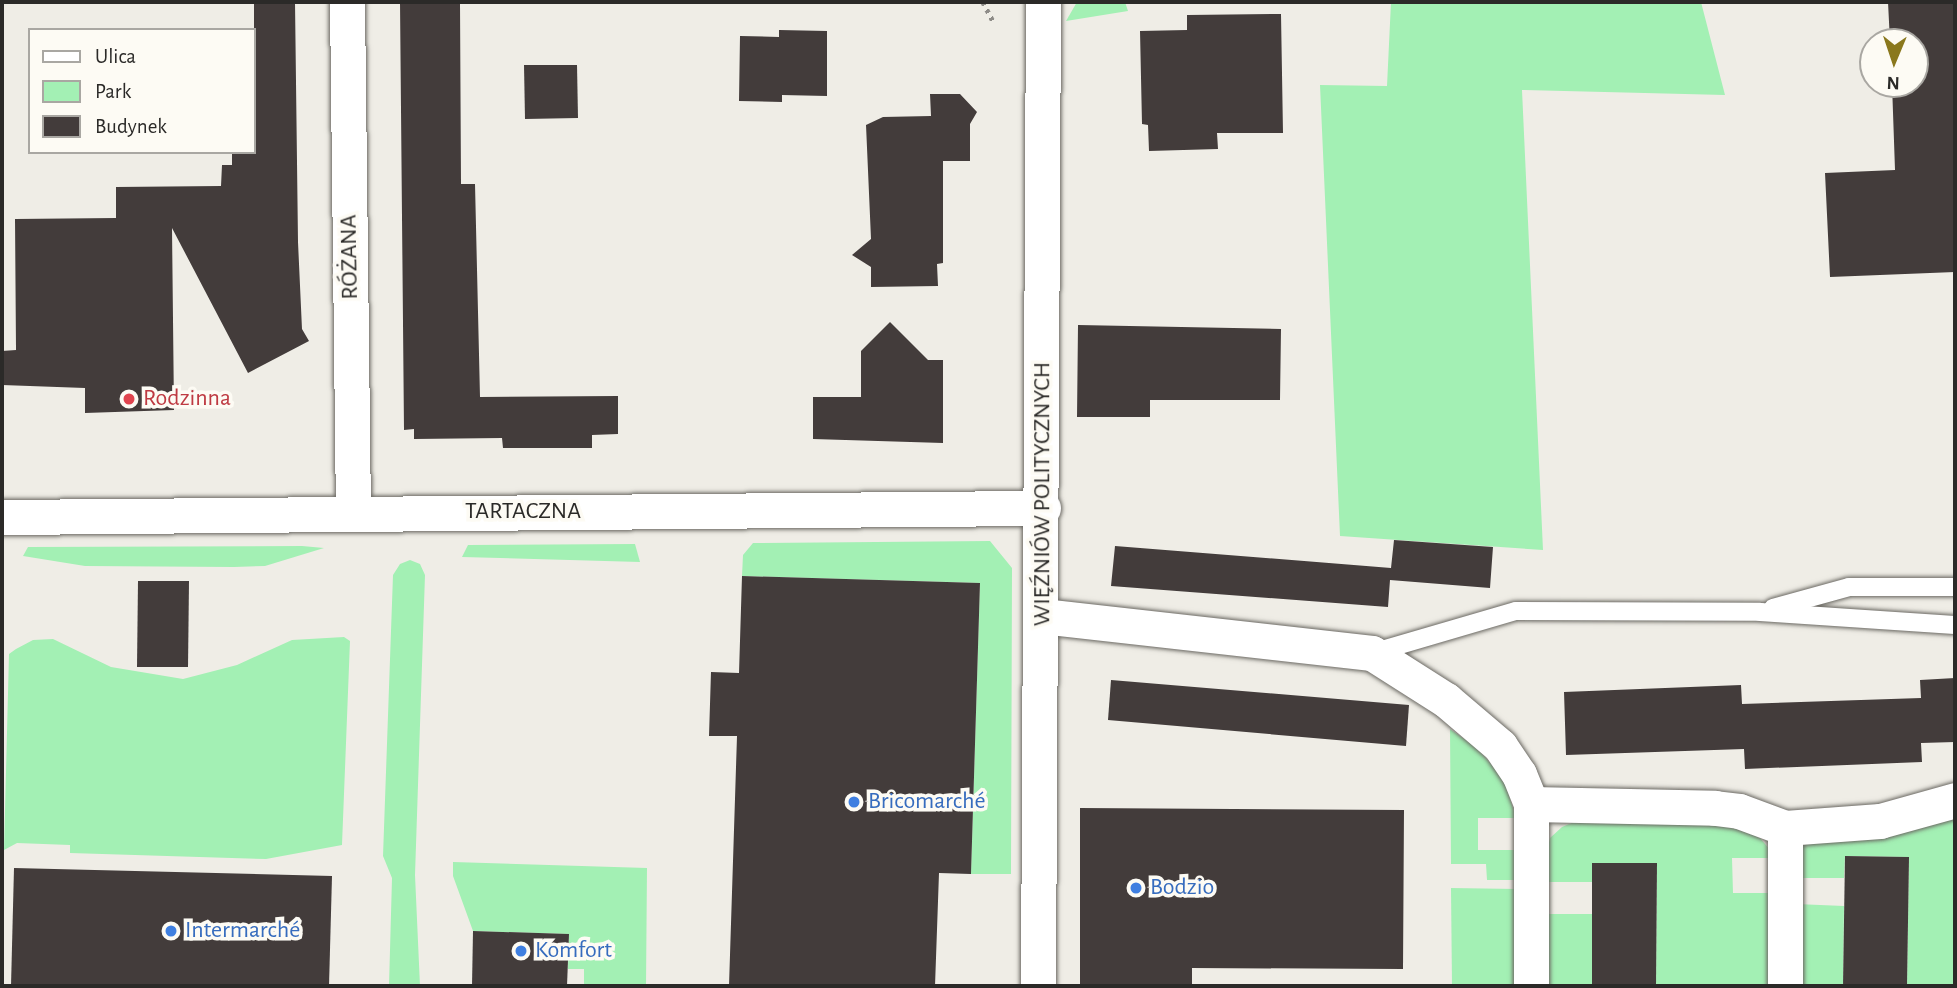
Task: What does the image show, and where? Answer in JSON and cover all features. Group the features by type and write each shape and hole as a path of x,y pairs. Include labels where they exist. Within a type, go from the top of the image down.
{"street":[{"name":"RÓŻANA","path":"347,2 353,513"},
{"name":"WIĘŹNIÓW POLITYCZNYCH","path":"1038,986 1043,508 1042,2"},
{"name":"TARTACZNA","path":"2,517 1043,508"},
{"path":"1042,616 1372,653 1446,700 1500,746 1519,774 1531,804 1531,986"},
{"path":"1531,804 1715,808 1739,811 1785,828 1880,821 1955,800"},
{"path":"1785,828 1785,986"}],"lane":[{"path":"1760,612 1849,587 1955,587"},
{"path":"1372,653 1516,611 1760,612 1955,625"}],"path":[{"path":"983,2 994,23"}],"green space":[{"path":"1077,2 1125,2 1128,11 1066,21"},
{"path":"1391,2 1701,2 1725,95 1522,90 1543,550 1340,536 1320,85 1387,86"},
{"path":"990,541 1012,568 1011,874 971,874 980,583 742,576 743,555 753,543"},
{"path":"635,544 640,562 462,557 468,545"},
{"path":"28,547 324,548 265,566 234,567 85,566 23,556"},
{"path":"410,560 420,564 425,575 415,875 420,986 389,986 392,878 383,856 393,575 400,564"},
{"path":"344,637 350,641 342,845 266,859 70,853 70,845 17,843 4,850 9,654 16,649 33,640 53,639 111,667 183,679 237,665 292,640"},
{"path":"1450,729 1477,748 1504,779 1516,818 1478,818 1478,850 1517,850 1518,880 1487,880 1486,864 1451,864"},
{"path":"1955,812 1955,986 1907,986 1909,857 1845,856 1844,878 1796,878 1801,848 1812,838"},
{"path":"1680,820 1743,828 1760,838 1771,851 1771,858 1732,858 1733,893 1771,893 1771,986 1656,986 1657,863 1593,863 1593,882 1540,882 1550,838 1562,827 1574,822"},
{"path":"453,862 647,868 646,986 584,986 584,969 568,969 569,934 473,931 453,876"},
{"path":"1451,888 1517,889 1518,986 1452,986"},
{"path":"1796,904 1844,906 1843,986 1795,986"},
{"path":"1542,914 1592,914 1592,986 1542,986"}],"building":[{"path":"254,2 295,2 298,242 302,329 309,341 248,373 172,228 174,410 85,413 85,388 2,385 2,351 16,350 15,219 116,218 116,187 221,186 222,165 232,165 232,154 256,154"},
{"path":"400,2 460,2 461,184 475,184 480,397 618,396 618,434 592,435 592,448 503,448 502,438 414,439 414,429 404,430"},
{"path":"1888,2 1955,2 1955,272 1830,277 1825,173 1895,170 1892,98 1929,98 1929,28 1889,28"},
{"path":"1281,14 1283,133 1217,133 1218,149 1149,151 1148,125 1142,124 1140,31 1187,30 1187,15"},
{"path":"779,30 827,31 827,96 782,95 782,102 739,101 740,36 779,37"},
{"path":"524,65 577,65 578,118 525,119"},
{"path":"930,94 960,94 977,112 970,124 970,161 943,161 943,263 937,264 938,286 871,287 871,267 852,255 871,239 866,125 883,117 931,116"},
{"path":"890,322 928,360 943,360 943,443 813,439 813,397 861,397 861,351"},
{"path":"1078,325 1281,329 1280,400 1150,400 1150,417 1077,417"},
{"path":"1394,540 1493,547 1490,588 1390,580 1388,607 1111,586 1115,546 1391,568"},
{"name":"Bricomarché","path":"742,576 980,583 971,874 939,873 935,986 729,986 737,736 709,736 711,672 739,673"},
{"path":"138,581 189,581 188,667 137,667"},
{"path":"1955,678 1955,742 1921,743 1922,762 1745,769 1744,749 1566,755 1564,692 1741,685 1742,704 1921,698 1920,680"},
{"path":"1111,680 1409,705 1406,746 1108,720"},
{"path":"1080,808 1404,810 1403,969 1192,968 1192,986 1080,986"},
{"path":"1845,856 1909,857 1907,986 1843,986"},
{"path":"1592,863 1657,863 1656,986 1592,986"},
{"name":"Intermarché","path":"14,868 332,876 329,986 11,986"},
{"name":"Komfort","path":"473,931 569,934 567,986 472,986"}],"place":[{"name":"Rodzinna","path":"129,399"},
{"name":"Bricomarché","path":"854,802"},
{"name":"Bodzio","path":"1136,888"},
{"name":"Intermarché","path":"171,931"},
{"name":"Komfort","path":"521,951"}]}
